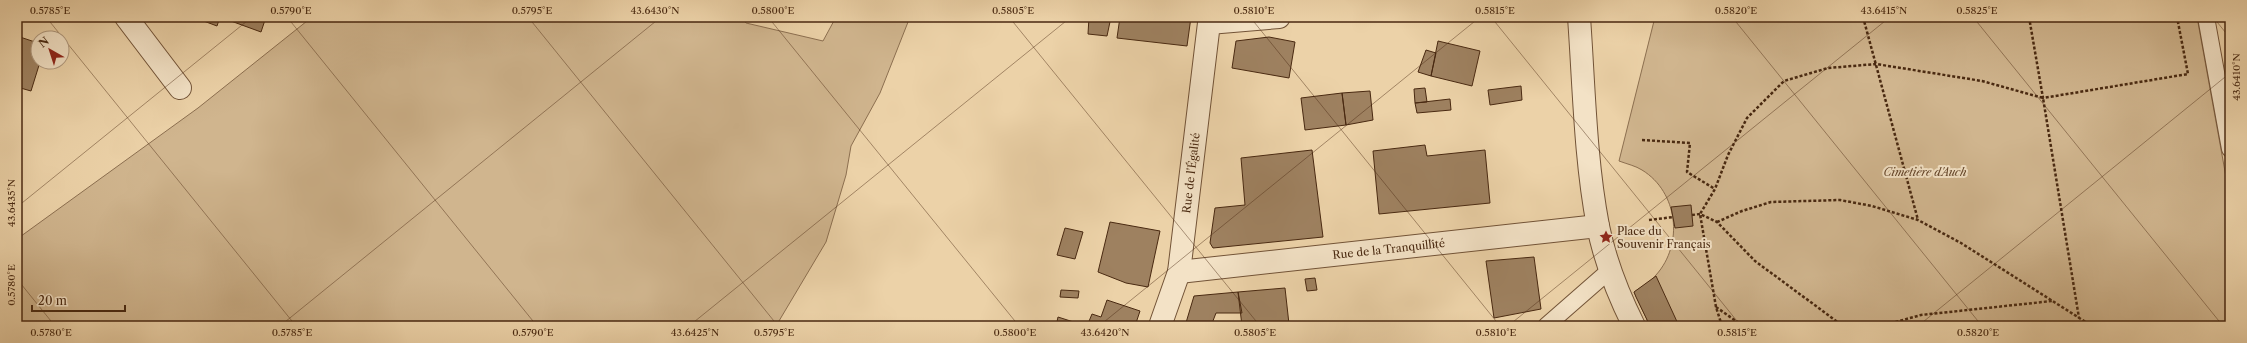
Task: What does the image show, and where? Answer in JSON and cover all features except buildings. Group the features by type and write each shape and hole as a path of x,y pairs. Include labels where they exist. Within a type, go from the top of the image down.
{"street":[{"path":"126,17 180,88"},
{"path":"1209,20 1279,17"},
{"path":"1579,17 1590,162 1598,226 1610,270 1621,301 1634,326"},
{"name":"Rue de l'Égalité","path":"1160,326 1179,272 1209,20"},
{"name":"Rue de la Tranquillité","path":"1179,272 1598,226"}],"lane":[{"path":"2206,17 2230,149"},
{"path":"1546,326 1610,270"}],"path":[{"path":"1863,17 1918,220"},
{"path":"2029,17 2044,98 2079,318"},
{"path":"1722,326 1716,307 1700,214 1715,189 1728,155 1747,118 1784,81 1828,68 1876,64 1982,81 2044,98 2188,74 2177,17"},
{"path":"1642,140 1690,143 1687,172 1715,189"},
{"path":"1717,222 1770,202 1840,200 1872,206 1918,220 1961,243 2091,326"},
{"path":"1692,215 1700,214 1717,222 1755,261 1843,326"},
{"path":"1649,220 1673,217"},
{"path":"1881,326 1921,315 2052,301"},
{"path":"1716,307 1743,326"}],"green space":[{"path":"304,17 741,17 746,23 823,41 836,17 910,17 880,93 851,146 846,175 826,242 776,326 17,326 17,239 198,108 307,21"},
{"name":"Cimetière d'Auch","path":"1655,17 2197,17 2230,199 2230,326 1650,326 1634,292 1651,280 1665,262 1671,249 1673,219 1670,205 1663,191 1654,180 1642,170 1619,161"}],"place":[{"name":"Place du Souvenir Français","path":"1606,237"}]}
